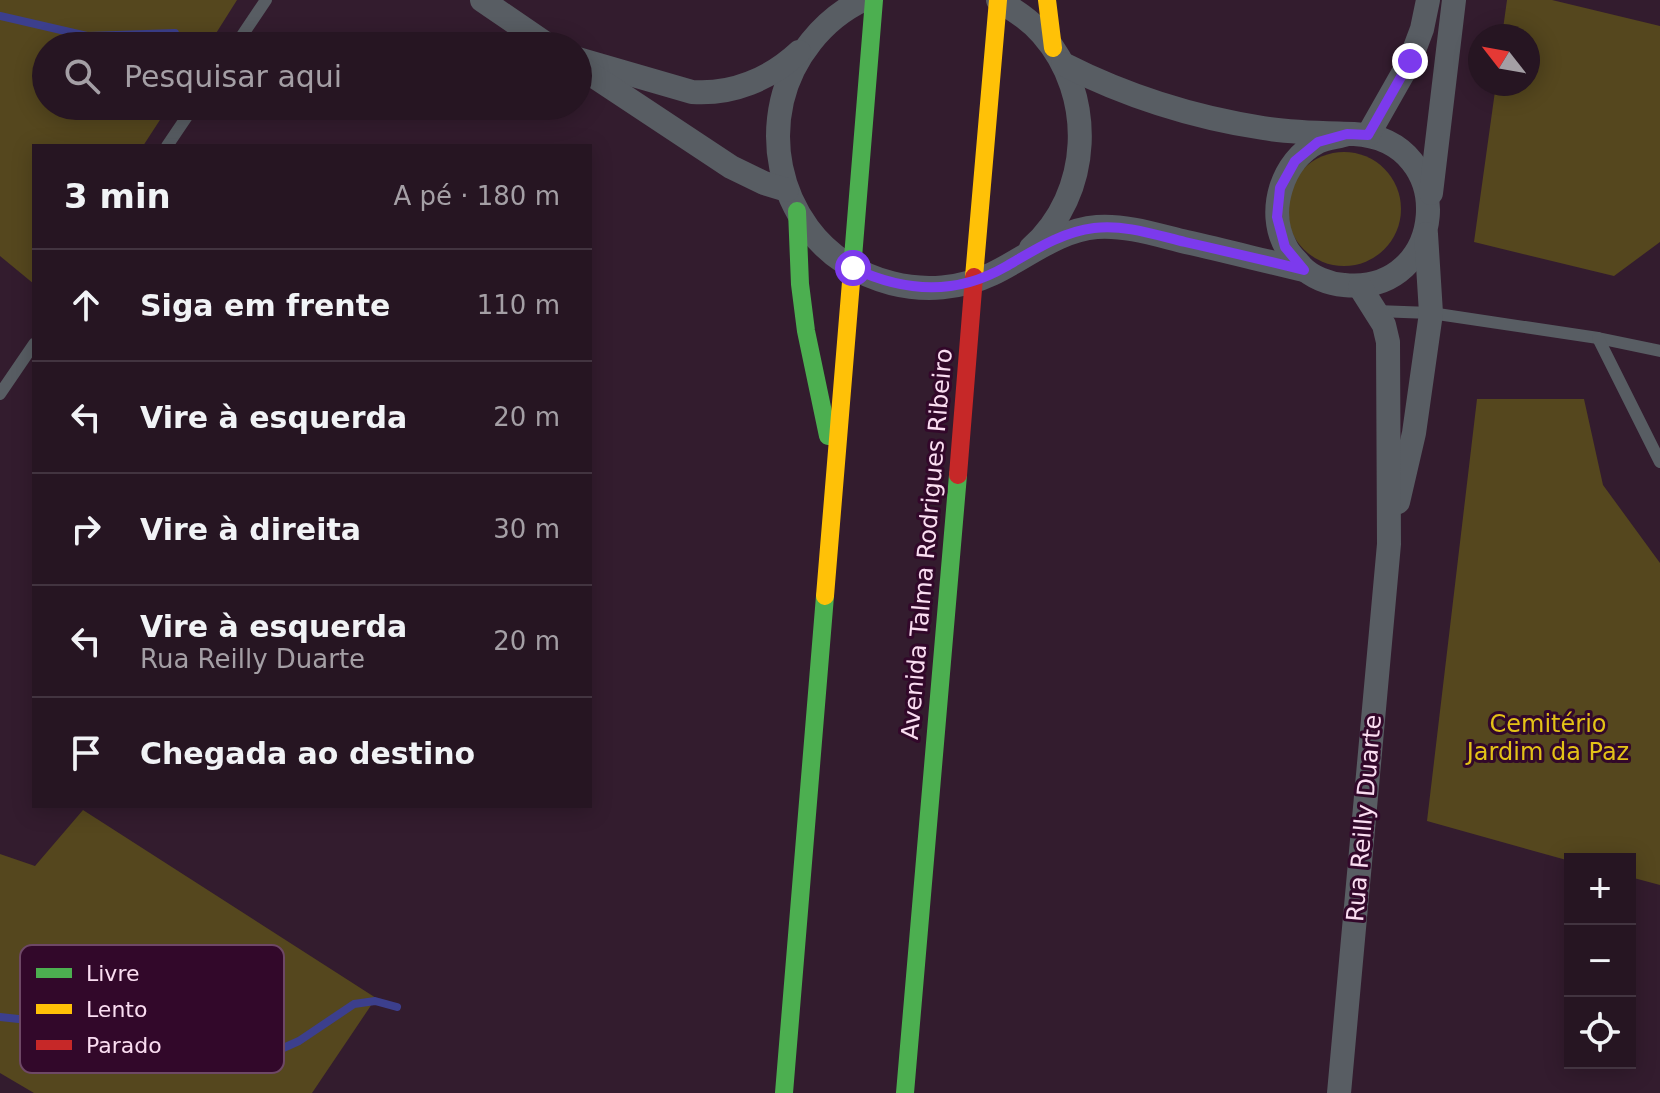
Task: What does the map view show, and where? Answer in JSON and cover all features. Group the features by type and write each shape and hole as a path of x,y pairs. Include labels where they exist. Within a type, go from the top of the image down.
{"main road":[{"path":"784,1093 874,0"},
{"name":"Avenida Talma Rodrigues Ribeiro","path":"905,1093 998,0"},
{"path":"1047,0 1058,56"},
{"path":"792,201 806,331 836,473"}],"street":[{"path":"482,0 529,32"},
{"path":"592,63 692,92 729,90 768,75 790,61 841,13 863,0"},
{"path":"813,39 789,78 778,123 778,146 780,168 792,201 815,237 853,268 885,282 939,288 974,281 1006,267 1050,227 1067,199 1080,147 1078,104 1058,56 1042,33 998,0"},
{"path":"1304,270 1285,247 1277,217 1280,188 1295,161 1318,142 1358,135 1410,61 1422,29 1428,0"},
{"path":"1020,257 1075,232 1096,227 1130,229 1304,270 1330,284 1360,287 1389,278 1412,259 1426,233 1454,0"},
{"path":"1058,56 1116,90 1180,111 1265,129 1358,135 1398,148 1420,172 1430,204"},
{"path":"592,75 731,167 792,201"},
{"name":"Rua Reilly Duarte","path":"1389,544 1414,433 1431,313 1426,233"},
{"name":"Rua Reilly Duarte","path":"1339,1093 1389,544 1388,342 1384,325 1360,287"}],"lane":[{"path":"244,32 266,0"},
{"path":"168,144 185,120"},
{"path":"1376,311 1431,313 1598,338 1660,351"},
{"path":"1598,338 1660,462"},
{"path":"0,394 32,347"}],"green space":[{"path":"0,0 237,0 217,32 32,32 32,120 160,120 144,144 32,144 32,282 0,256"},
{"path":"1507,0 1552,0 1660,26 1660,242 1614,276 1474,242 1494,96 1540,96 1540,24 1504,24"},
{"path":"1344,152 1376,161 1392,177 1401,209 1392,241 1376,257 1344,266 1312,257 1296,241 1287,209 1296,177 1312,161"},
{"name":"Cemitério Jardim da Paz","path":"1477,399 1584,399 1603,485 1660,563 1660,885 1636,879 1636,853 1564,853 1564,859 1427,821"},
{"path":"83,810 376,998 312,1093 34,1093 0,1073 0,854 35,866"}],"waterway":[{"path":"0,16 70,32"},
{"path":"284,1048 354,1004 375,1001 397,1007"},
{"path":"0,1017 20,1019"}],"traffic: fast":[{"path":"851,282 874,0"},
{"path":"797,211 800,284 806,331 828,436"},
{"path":"905,1093 958,475"},
{"path":"784,1093 825,596"}],"traffic: slow":[{"path":"974,277 998,0"},
{"path":"1047,0 1053,48"},
{"path":"825,596 851,282"}],"traffic: jam":[{"path":"958,475 974,277"}],"route":[{"path":"853,268 885,282 939,288 990,275 1051,242 1096,227 1130,229 1304,270 1285,247 1277,217 1280,188 1295,161 1318,142 1347,134 1368,135 1410,61"}]}
